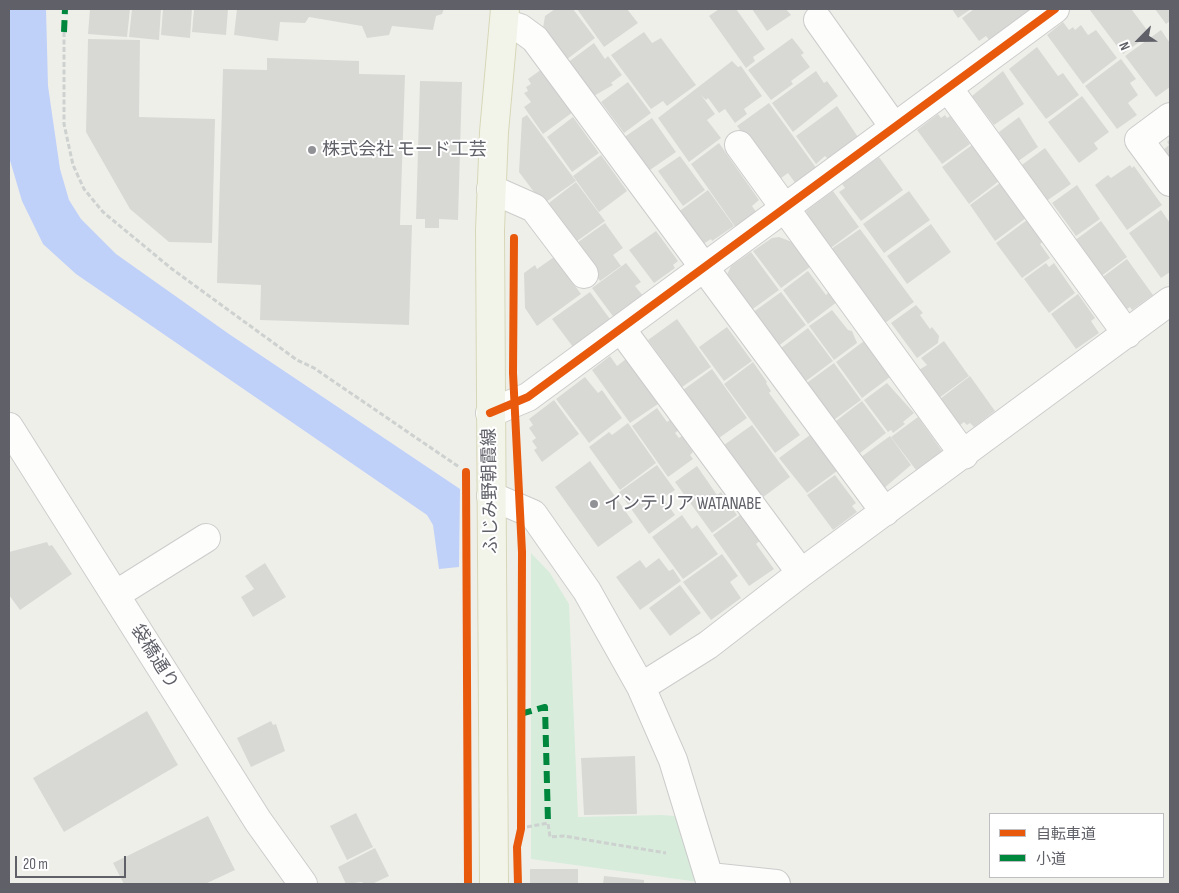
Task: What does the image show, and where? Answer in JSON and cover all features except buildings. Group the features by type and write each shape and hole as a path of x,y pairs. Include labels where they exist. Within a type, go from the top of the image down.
{"main road":[{"name":"ふじみ野朝霞線","path":"494,884 490,413 491,189 504,16"}],"street":[{"path":"490,413 528,397 1055,9"},
{"path":"504,16 535,39 885,512"},
{"path":"818,20 894,127"},
{"path":"948,88 1126,334"},
{"path":"1170,117 1139,140 1170,182"},
{"path":"739,145 964,455"},
{"path":"491,189 534,208 584,274"},
{"path":"641,687 708,645 802,573 1170,302"},
{"path":"621,329 802,573"},
{"name":"袋橋通り","path":"9,428 258,822 302,884"},
{"path":"491,496 533,514 587,590 641,687 673,760 709,875 776,884"},
{"path":"115,595 206,538"}],"path":[{"path":"64,32 64,124 73,165 84,189 103,212 172,269 297,360 314,368 466,472"},
{"path":"521,819 521,829 548,823 550,837 564,836 595,842 649,848 709,875"}],"green space":[{"path":"531,553 550,573 569,604 578,817 675,816 687,844 699,882 531,859"}],"water":[{"path":"9,9 46,9 48,86 60,169 69,200 81,219 116,254 229,334 460,489 459,567 439,569 433,525 427,515 76,274 43,244 22,201 9,157"}],"marked path":[{"path":"64,32 65,9"},
{"path":"520,714 545,707 548,823"}],"cycle path":[{"path":"490,413 528,397 1055,9"},
{"path":"514,238 513,373 522,552 521,829 517,847 518,884"},
{"path":"466,472 468,884"}],"place":[{"name":"株式会社 モード工芸","path":"312,150"},
{"name":"インテリア WATANABE","path":"594,504"}]}
